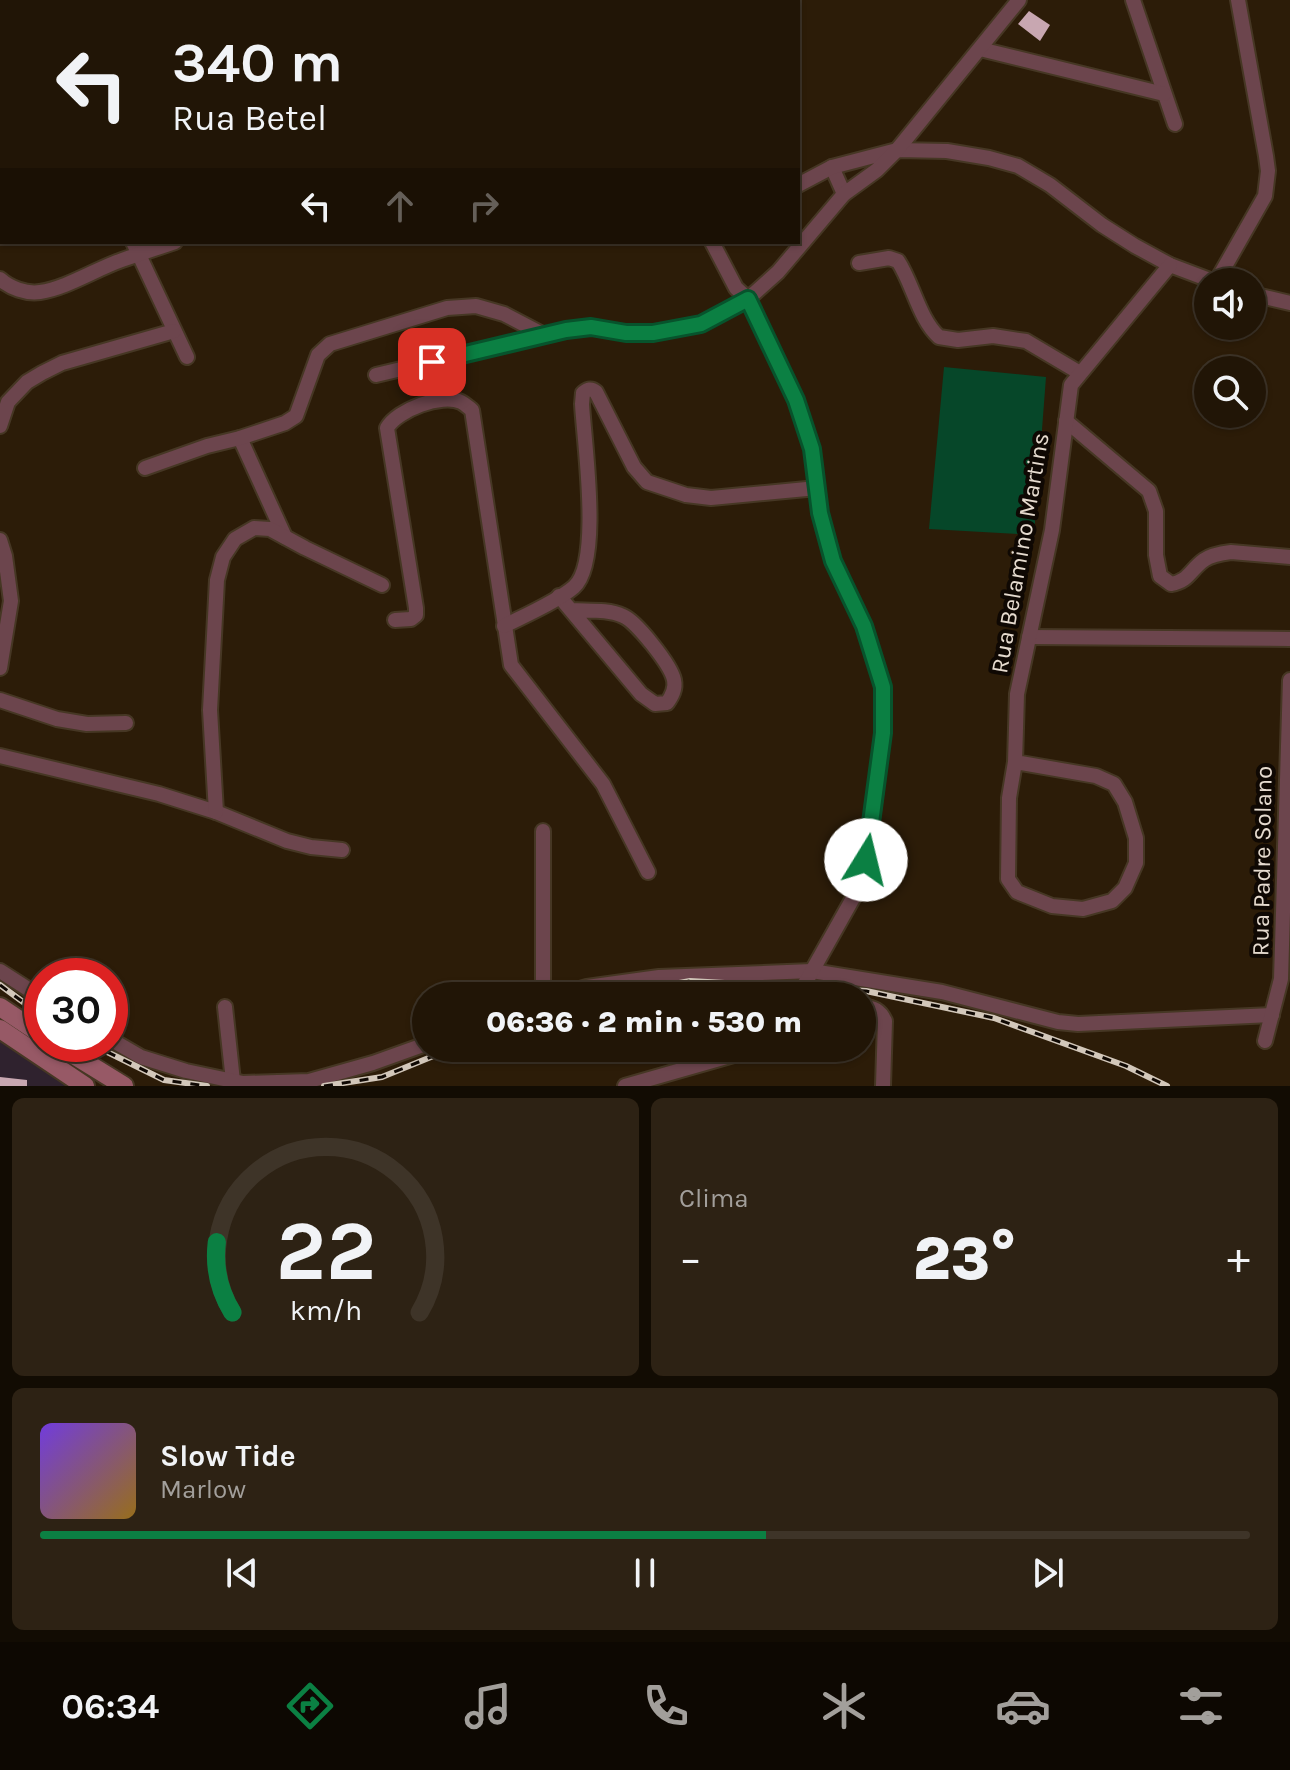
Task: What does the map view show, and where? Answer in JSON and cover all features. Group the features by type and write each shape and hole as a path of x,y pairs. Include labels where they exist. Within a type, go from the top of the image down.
{"main road":[{"path":"0,1007 24,1023"},
{"path":"0,1029 85,1086"},
{"path":"85,1062 124,1086"}],"street":[{"path":"376,375 544,335 591,327 626,333 653,333 701,324 748,299 778,272 844,194 877,170 897,150 1019,0"},
{"path":"1133,0 1175,124"},
{"path":"1224,268 1265,196 1267,185 1266,156 1238,0"},
{"path":"980,49 1164,94"},
{"path":"800,184 832,167 897,150 947,151 989,158 1018,166 1135,246 1194,274"},
{"path":"832,167 844,194"},
{"path":"0,279 23,292 39,292 122,260 135,249 164,244"},
{"path":"713,244 736,288 748,299 796,400 812,449 820,513 833,561 864,626 883,687 883,733 861,884 806,982"},
{"path":"135,249 187,357"},
{"path":"859,263 889,258 898,261 931,328 939,337 958,340 993,336 1026,341 1080,373"},
{"name":"Rua Belamino Martins","path":"1015,762 1017,694 1052,530 1071,385 1170,265"},
{"path":"1266,297 1290,303"},
{"path":"145,468 285,423 296,416 318,355 330,344 447,308 476,306 504,314 544,335"},
{"path":"0,426 8,402 27,382 42,373 62,363 174,331"},
{"path":"504,626 576,586 586,568 591,524 582,404 583,393 587,389 596,392 634,467 647,482 686,495 711,498 817,488"},
{"path":"395,620 411,619 416,615 416,608 387,428 391,421 417,406 443,399 460,401 472,410 511,665 603,784 648,872"},
{"path":"1066,421 1149,491 1156,511 1156,555 1160,576 1171,584 1182,582 1205,559 1223,553 1290,557"},
{"path":"240,438 285,537"},
{"path":"216,812 210,710 217,580 223,557 235,539 254,528 270,529 382,585"},
{"path":"0,540 11,601 0,668"},
{"path":"559,596 641,694 655,704 667,703 674,694 674,680 662,655 626,617 611,612 572,610"},
{"path":"1029,637 1290,639"},
{"name":"Rua Padre Solano","path":"1265,1041 1286,952 1290,680"},
{"path":"0,700 57,719 87,724 126,723"},
{"path":"0,756 159,794 216,812 287,841 342,850"},
{"path":"1015,762 1096,776 1114,784 1125,802 1136,838 1136,863 1125,888 1112,901 1083,909 1052,906 1017,892 1008,879 1009,798 1015,762"},
{"path":"543,831 543,982"},
{"path":"0,971 24,986"},
{"path":"623,982 659,977 812,971 942,992 1058,1022 1078,1024 1272,1015"},
{"path":"225,1007 233,1081"},
{"path":"876,1009 885,1021 883,1086"},
{"path":"128,1049 141,1057 186,1071 243,1083 309,1081 412,1049"},
{"path":"625,1086 709,1062"}],"shaded area":[{"path":"0,1039 24,1054 24,1062 36,1062 73,1086 0,1086"}],"green space":[{"path":"944,367 1046,377 1034,535 929,529"}],"building":[{"path":"1029,11 1050,25 1040,41 1018,24"},
{"path":"0,1077 27,1080 27,1086 0,1086"}],"railway":[{"path":"685,982 708,982"},
{"path":"0,985 24,1003"},
{"path":"876,993 994,1018 1126,1066 1167,1086"},
{"path":"128,1062 164,1080 207,1086"},
{"path":"324,1086 382,1077 419,1062"}],"route":[{"path":"432,362 566,330 591,327 626,333 653,333 701,324 748,299 796,400 812,449 820,513 833,561 864,626 883,687 883,733 866,860"}]}
